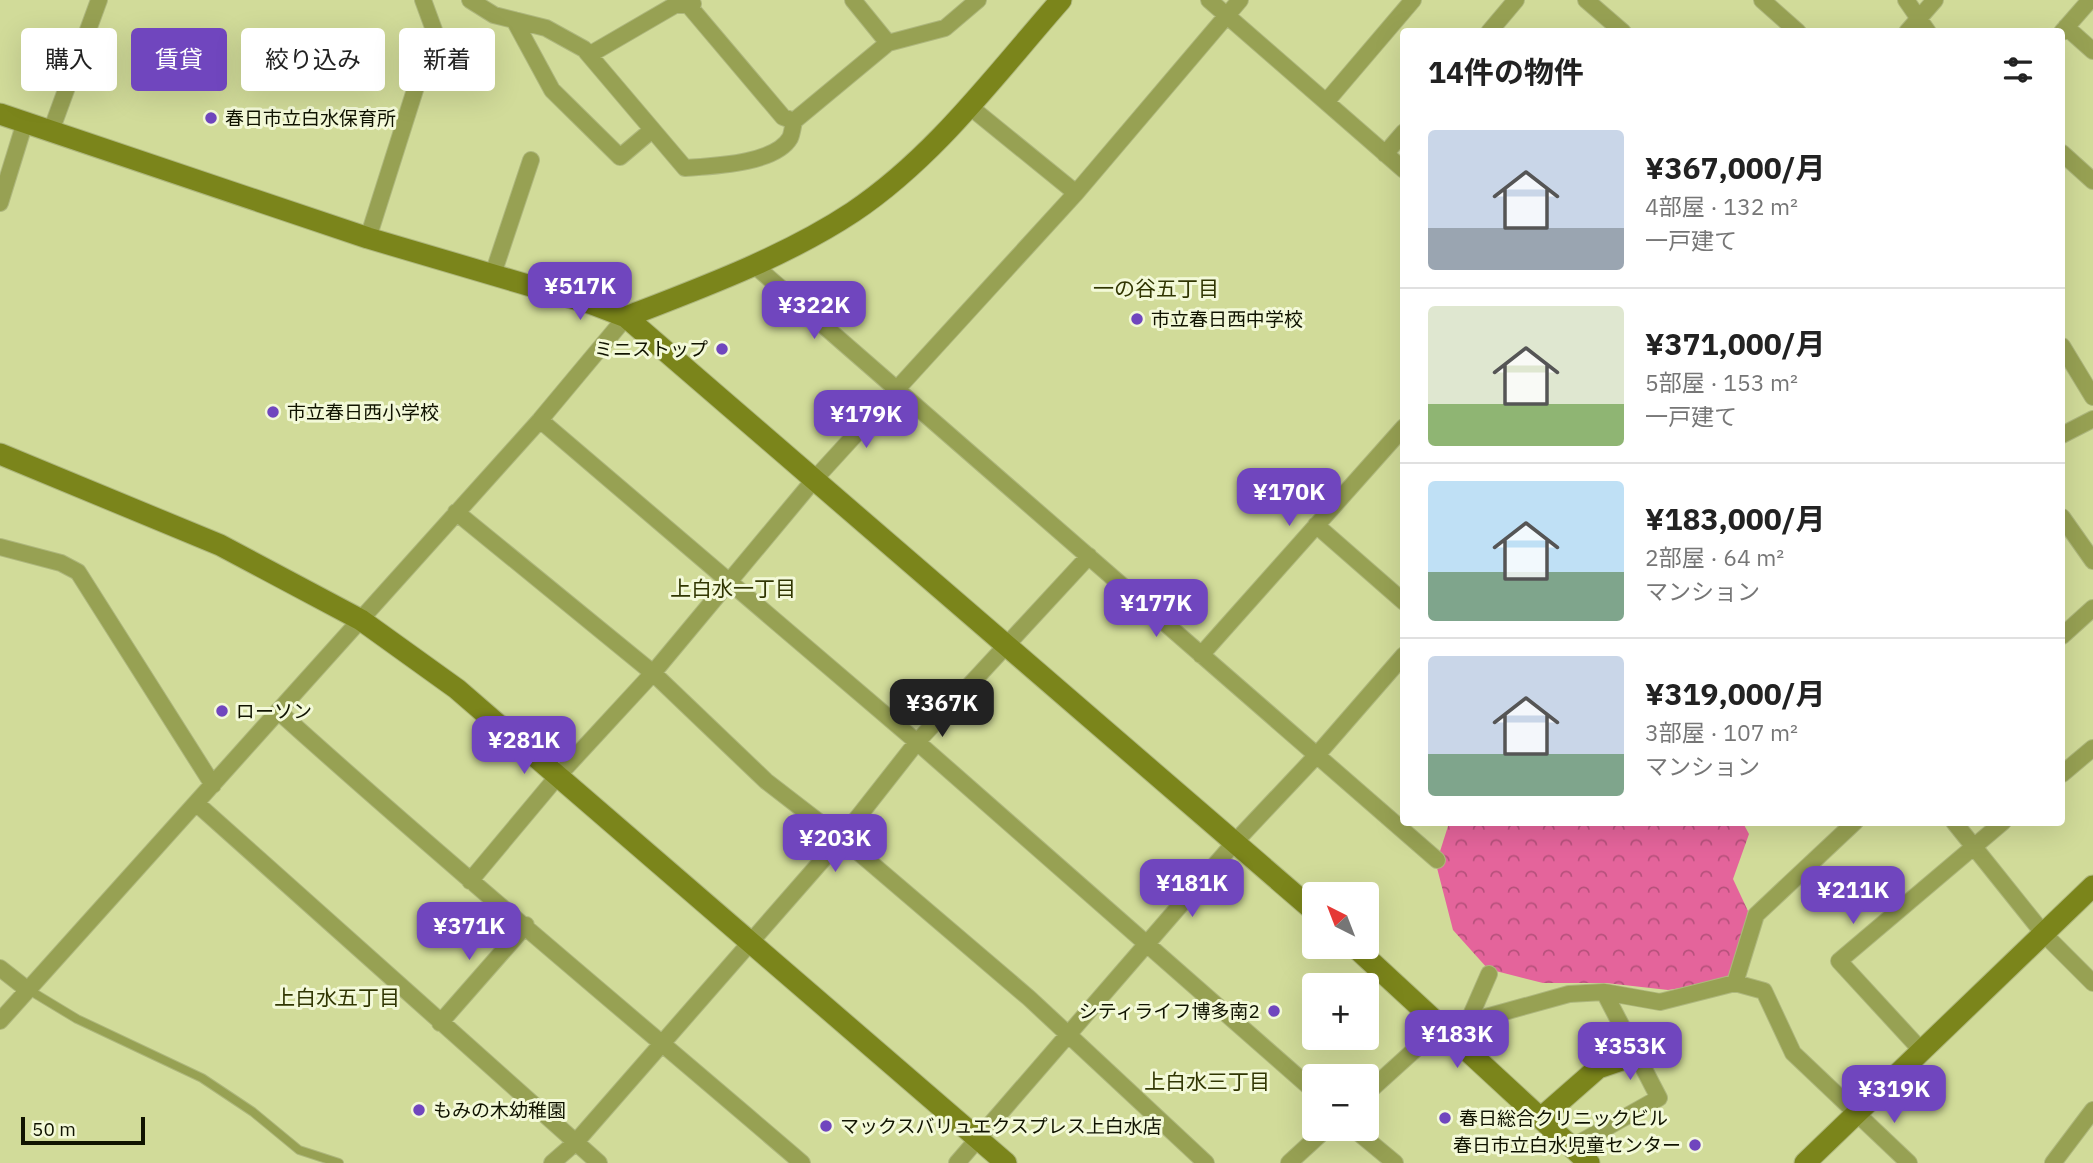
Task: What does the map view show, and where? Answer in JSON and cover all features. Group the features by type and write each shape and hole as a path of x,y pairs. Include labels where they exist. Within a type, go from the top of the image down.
{"street":[{"path":"51,131 99,0"},
{"path":"368,238 434,30 423,0"},
{"path":"470,0 497,7 514,20 546,28 584,49 685,168 729,165 771,154 789,139 794,121 888,43 944,28 978,0"},
{"path":"853,0 888,43"},
{"path":"0,1021 540,420 626,317 754,265 853,212 939,140 1061,0"},
{"path":"1209,0 1400,167"},
{"path":"470,881 557,777 653,673 813,481 1076,193 1241,0"},
{"path":"1325,102 1413,0"},
{"path":"1492,28 1516,0"},
{"path":"1586,0 1618,28"},
{"path":"1762,0 1794,28"},
{"path":"1906,0 1917,27"},
{"path":"1917,27 1935,0"},
{"path":"2065,28 2090,0"},
{"path":"590,55 675,5 691,2 783,117 794,121"},
{"path":"514,20 552,90 620,157 652,130"},
{"path":"2065,30 2093,51"},
{"path":"969,106 1076,193"},
{"path":"0,114 368,238 592,303 626,317 1302,901"},
{"path":"0,203 25,122"},
{"path":"1385,154 1400,137"},
{"path":"2065,156 2093,181"},
{"path":"494,274 531,160"},
{"path":"754,265 1437,860"},
{"path":"2065,351 2093,397"},
{"path":"2065,433 2093,419"},
{"path":"540,420 1148,942 1302,1080"},
{"path":"1201,654 1400,431"},
{"path":"0,454 220,545 361,620 457,690 1006,1163"},
{"path":"456,512 653,673 766,781 968,946 1206,1163"},
{"path":"2065,521 2093,561"},
{"path":"1317,525 1400,598"},
{"path":"0,547 61,563 78,572 213,785"},
{"path":"552,1163 575,1143 840,840 917,742 1089,556"},
{"path":"2065,633 2093,608"},
{"path":"957,1163 1235,842 1317,755 1400,660"},
{"path":"278,711 470,881 526,925 802,1163"},
{"path":"2065,771 2093,748"},
{"path":"196,803 599,1163"},
{"path":"1735,984 1756,915 1851,826"},
{"path":"1957,826 2043,933 2093,983"},
{"path":"1920,1049 1839,961 1998,826"},
{"path":"1805,1163 1920,1049 2093,886"},
{"path":"440,1023 526,925"},
{"path":"1368,959 1589,1163"},
{"path":"0,968 28,989"},
{"path":"1468,1022 1489,974"},
{"path":"1379,1084 1446,1031 1468,1022 1569,994 1604,992 1660,1002 1735,984 1764,992 1793,1053 1909,1163"},
{"path":"1572,1147 1658,1098 1604,992"},
{"path":"1541,1118 1598,1068 1636,1055"},
{"path":"2053,1163 2093,1110"},
{"path":"1289,1163 1313,1141"},
{"path":"1368,1141 1395,1163"}],"lane":[{"path":"28,989 76,1019 202,1078 253,1112 299,1150 338,1163"}],"green space":[{"path":"1448,826 1745,826 1749,834 1733,879 1748,911 1735,971 1726,981 1668,990 1606,983 1543,983 1488,969 1453,930 1436,864"}],"place":[{"name":"春日市立白水保育所","path":"211,118"},
{"name":"市立春日西中学校","path":"1137,319"},
{"name":"ミニストップ","path":"722,349"},
{"name":"市立春日西小学校","path":"273,412"},
{"name":"ローソン","path":"222,711"},
{"name":"シティライフ博多南2","path":"1274,1011"},
{"name":"もみの木幼稚園","path":"419,1110"},
{"name":"春日総合クリニックビル","path":"1445,1118"},
{"name":"マックスバリュエクスプレス上白水店","path":"826,1126"},
{"name":"春日市立白水児童センター","path":"1695,1145"}],"district":[{"name":"一の谷五丁目","path":"1156,289"},
{"name":"上白水一丁目","path":"733,589"},
{"name":"上白水五丁目","path":"337,998"},
{"name":"上白水三丁目","path":"1207,1082"}]}
